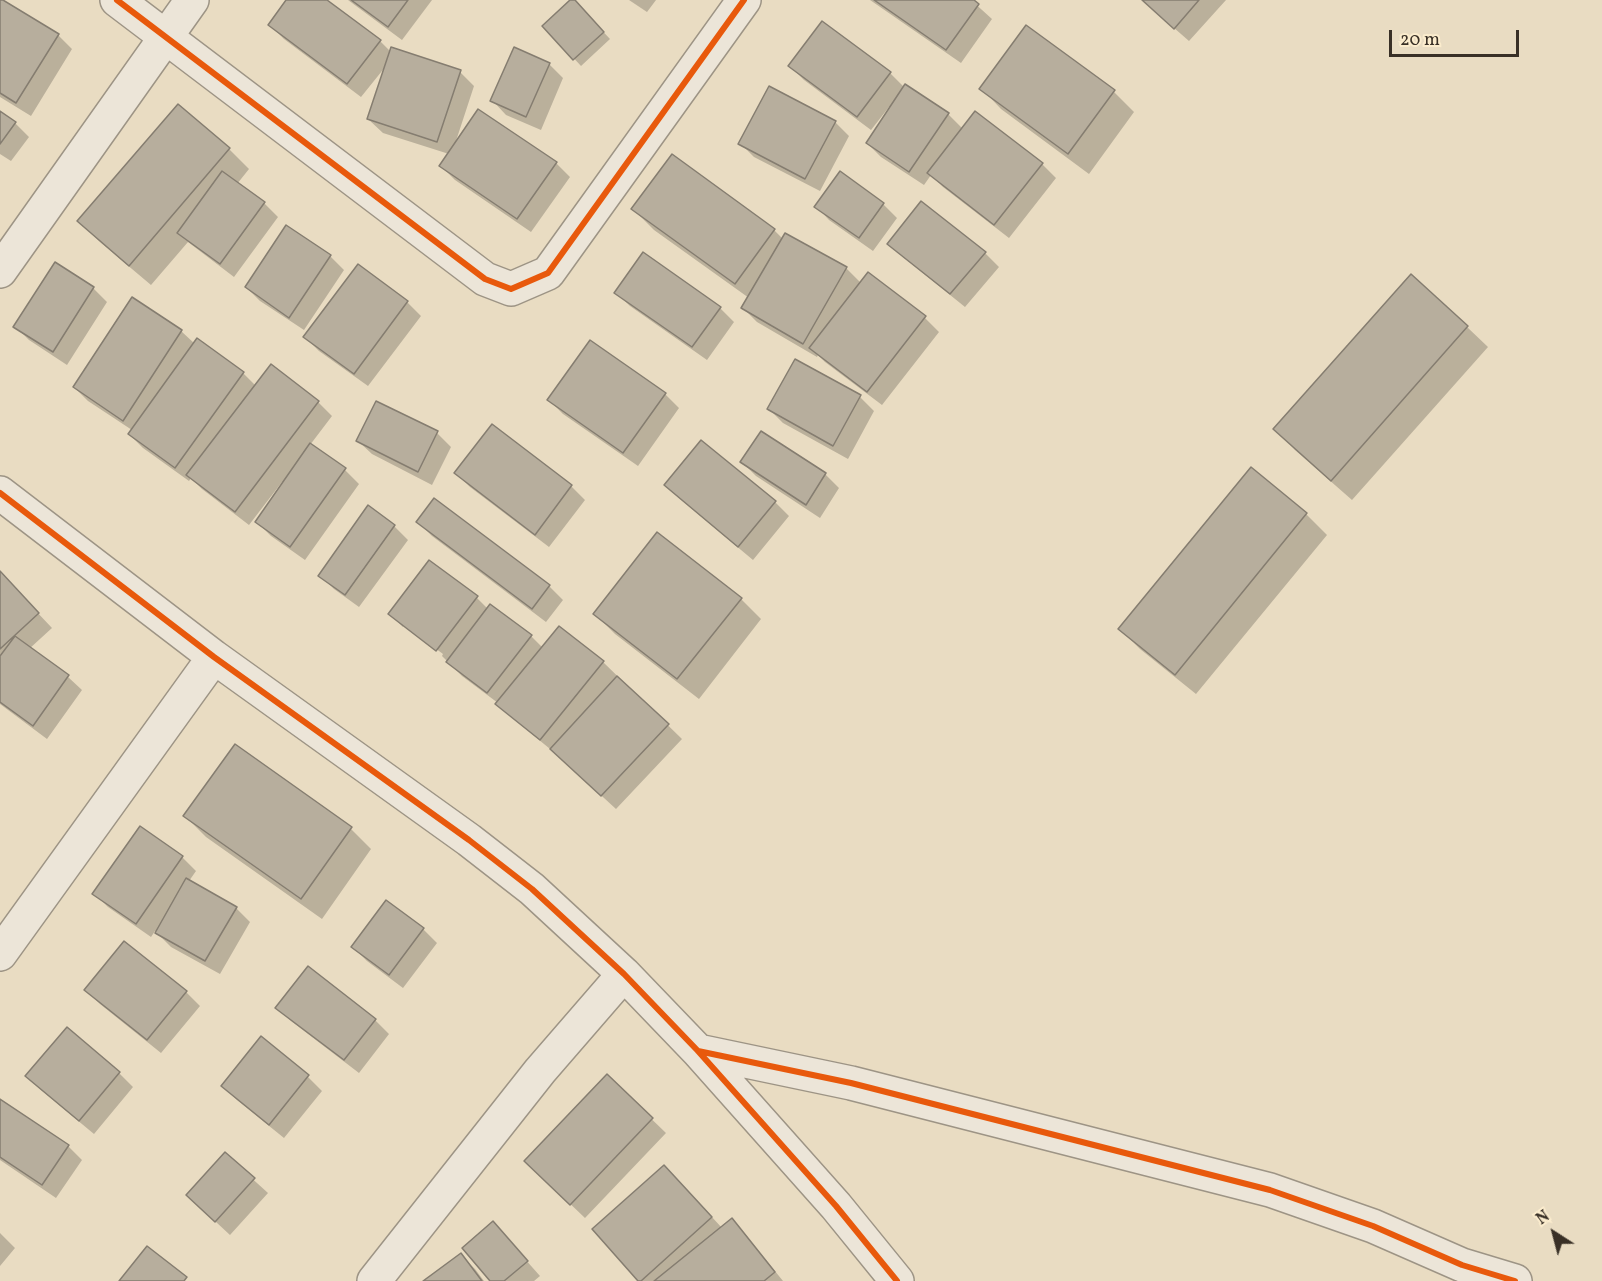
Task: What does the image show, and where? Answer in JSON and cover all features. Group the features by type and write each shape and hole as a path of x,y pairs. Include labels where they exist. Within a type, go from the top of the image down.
{"street":[{"path":"117,0 485,279 510,289 548,273 744,0"},
{"path":"0,271 192,0"},
{"path":"0,493 214,657 469,840 532,889 624,974 698,1051 836,1206 897,1281"},
{"path":"0,954 214,657"},
{"path":"374,1281 540,1071 624,974"},
{"path":"698,1051 851,1083 1270,1190 1373,1226 1462,1265 1515,1281"}],"building":[{"path":"0,0 59,34 16,103 0,93"},
{"path":"286,0 327,0 381,40 347,84 268,25"},
{"path":"351,0 408,0 388,27"},
{"path":"570,0 575,0 604,32 573,60 542,26"},
{"path":"874,0 974,0 979,4 946,50"},
{"path":"1142,0 1199,0 1174,29"},
{"path":"822,21 891,72 857,117 788,66"},
{"path":"1026,25 1115,90 1068,154 979,89"},
{"path":"391,47 461,70 437,142 367,119"},
{"path":"514,47 550,63 526,117 490,101"},
{"path":"905,84 949,113 909,172 866,143"},
{"path":"769,86 836,121 805,179 738,144"},
{"path":"178,104 230,148 129,266 77,221"},
{"path":"478,109 557,162 517,219 439,166"},
{"path":"0,111 16,122 0,144"},
{"path":"975,111 1043,163 994,225 927,173"},
{"path":"672,154 775,229 735,284 631,209"},
{"path":"222,171 265,202 220,264 177,233"},
{"path":"840,171 884,203 859,238 814,207"},
{"path":"921,201 986,252 950,294 887,244"},
{"path":"286,225 331,255 289,318 245,287"},
{"path":"785,233 847,267 803,344 741,308"},
{"path":"643,252 721,307 692,347 614,293"},
{"path":"55,262 94,287 53,352 13,327"},
{"path":"358,264 408,301 354,374 303,337"},
{"path":"868,272 926,316 867,392 809,348"},
{"path":"1411,274 1468,326 1331,481 1273,429"},
{"path":"132,297 182,330 123,421 73,387"},
{"path":"197,338 244,372 175,468 128,434"},
{"path":"590,340 666,393 623,453 547,400"},
{"path":"795,359 861,395 833,446 767,409"},
{"path":"271,364 319,401 235,512 186,475"},
{"path":"376,401 438,431 418,472 356,441"},
{"path":"492,424 572,485 535,535 454,473"},
{"path":"761,431 826,473 806,505 740,462"},
{"path":"701,440 776,501 738,547 664,485"},
{"path":"310,443 346,468 290,547 255,522"},
{"path":"1251,467 1307,513 1175,675 1118,629"},
{"path":"434,498 550,585 532,609 416,522"},
{"path":"368,505 395,525 345,595 318,576"},
{"path":"657,532 742,598 677,679 593,614"},
{"path":"429,560 478,596 436,651 388,614"},
{"path":"0,571 39,613 0,649"},
{"path":"490,604 532,635 487,693 446,662"},
{"path":"559,626 604,661 540,740 495,704"},
{"path":"15,636 69,675 33,726 0,702 0,656"},
{"path":"617,676 669,724 601,796 550,749"},
{"path":"235,744 352,827 301,899 183,816"},
{"path":"140,826 183,856 136,924 92,894"},
{"path":"186,878 237,907 205,961 155,933"},
{"path":"386,900 424,928 389,975 351,947"},
{"path":"124,941 187,991 147,1040 84,990"},
{"path":"308,966 376,1019 344,1060 275,1008"},
{"path":"67,1027 120,1072 79,1121 25,1076"},
{"path":"261,1036 309,1075 269,1125 221,1086"},
{"path":"607,1074 653,1118 570,1205 524,1161"},
{"path":"0,1099 69,1145 42,1185 0,1157"},
{"path":"225,1152 255,1178 215,1222 186,1195"},
{"path":"664,1165 712,1217 641,1281 638,1281 592,1229"},
{"path":"732,1218 775,1272 764,1281 654,1281"},
{"path":"493,1221 528,1261 504,1281 490,1281 462,1248"},
{"path":"147,1246 187,1277 184,1281 119,1281"},
{"path":"461,1253 482,1281 423,1281"}],"cycle path":[{"path":"117,0 485,279 511,289 548,273 744,0"},
{"path":"0,493 214,657 469,840 532,889 624,974 698,1051 836,1206 897,1281"},
{"path":"698,1051 851,1083 1270,1190 1373,1226 1462,1265 1515,1281"}]}
